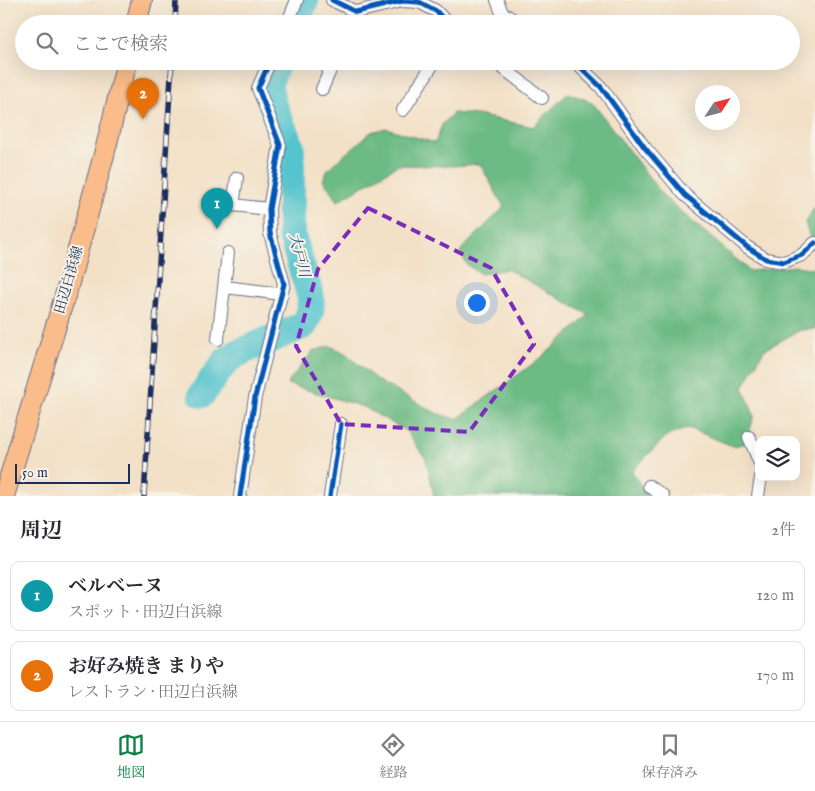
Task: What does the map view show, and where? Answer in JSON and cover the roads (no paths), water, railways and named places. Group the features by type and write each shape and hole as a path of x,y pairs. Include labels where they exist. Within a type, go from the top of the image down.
{"main road":[{"path":"138,15 142,0"},
{"name":"田辺白浜線","path":"9,491 68,286 126,70"}],"street":[{"path":"291,15 297,0"},
{"path":"332,0 350,15"},
{"path":"361,15 402,0 419,2 440,15"},
{"path":"497,0 502,13 505,15"},
{"path":"240,496 255,397 284,284 270,233 269,210 280,145 258,88 266,70"},
{"path":"322,89 330,70"},
{"path":"403,110 429,70"},
{"path":"506,70 542,98"},
{"path":"583,70 601,87 645,148 685,195 747,247 766,258 784,262 802,255 815,243"},
{"path":"237,178 233,205 269,210"},
{"path":"218,339 228,253"},
{"path":"225,287 282,294"},
{"path":"330,496 341,424"},
{"path":"748,437 755,452"},
{"path":"758,496 760,481"},
{"path":"650,486 663,496"}],"waterway":[{"name":"大戸川","path":"299,15 305,0"},
{"name":"大戸川","path":"202,394 225,362 238,353 304,325 310,313 311,298 291,233 291,147 273,106 268,84 274,70"}],"railway":[{"path":"175,15 176,0"},
{"path":"144,496 171,70"}],"place":[{"name":"お好み焼き まりや","path":"143,119"},
{"name":"ベルベーヌ","path":"217,229"}]}
